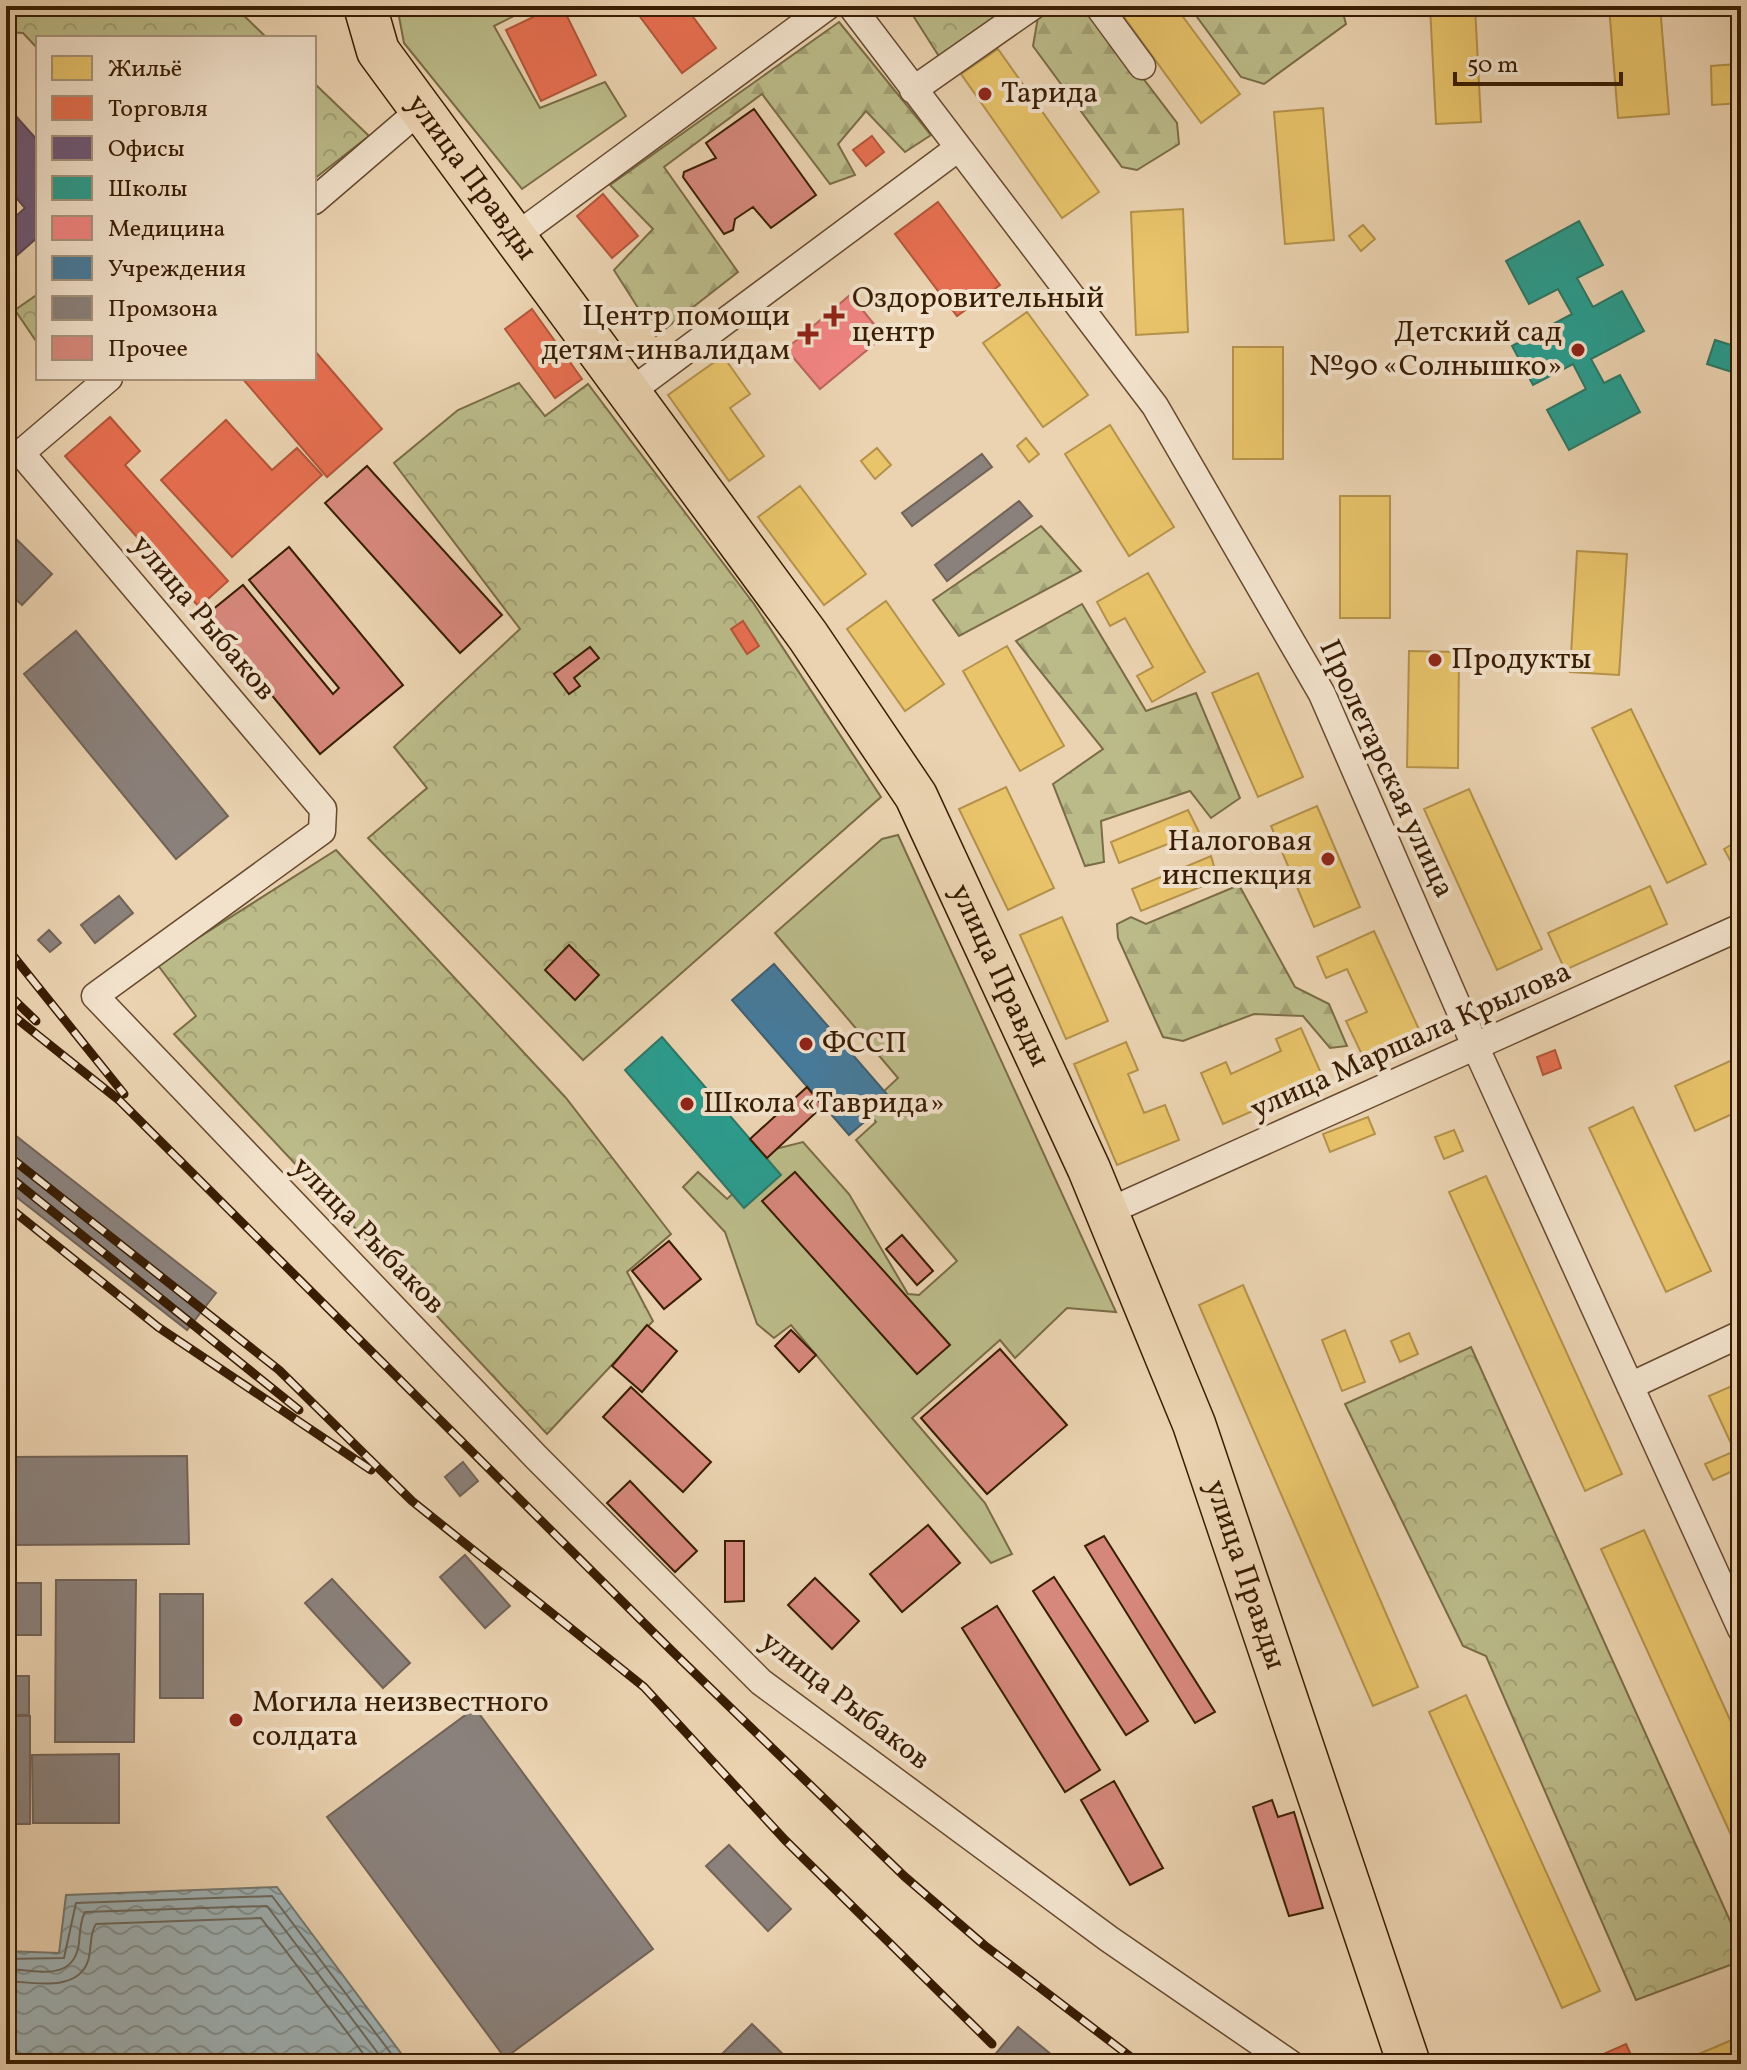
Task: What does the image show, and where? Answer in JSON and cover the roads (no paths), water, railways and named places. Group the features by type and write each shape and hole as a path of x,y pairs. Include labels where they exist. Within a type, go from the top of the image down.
{"main road":[{"name":"улица Правды","path":"365,6 378,51 861,709 916,796 1107,1212 1194,1424 1409,2064"}],"street":[{"path":"516,236 828,6"},
{"name":"Пролетарская улица","path":"851,6 1155,406 1322,694 1476,1048 1741,1629"},
{"path":"913,90 1033,6"},
{"path":"1098,6 1142,66"},
{"path":"316,199 420,110"},
{"path":"630,392 957,149"},
{"name":"улица Рыбаков","path":"106,380 14,444 323,809 322,831 95,996 537,1458 761,1682 1109,1939 1291,2064"},
{"name":"улица Маршала Крылова","path":"1107,1212 1741,927"},
{"path":"1630,1386 1741,1334"}],"water":[{"path":"277,1887 409,2064 6,2064 6,1951 59,1953 66,1895"}],"railway":[{"path":"6,947 124,1094"},
{"path":"6,992 36,1021"},
{"path":"6,1010 120,1101 672,1651 904,1876 984,1945 1140,2064"},
{"path":"6,1154 279,1370 412,1501 644,1687 785,1840 992,2044"},
{"path":"6,1174 299,1410"},
{"path":"6,1205 158,1327 371,1470"}],"place":[{"name":"Тарида","path":"985,94"},
{"name":"Оздоровительный центр","path":"834,316"},
{"name":"Центр помощи детям-инвалидам","path":"808,334"},
{"name":"Детский сад №90 «Солнышко»","path":"1578,350"},
{"name":"Продукты","path":"1435,660"},
{"name":"Налоговая инспекция","path":"1328,859"},
{"name":"ФССП","path":"806,1044"},
{"name":"Школа «Таврида»","path":"687,1104"},
{"name":"Могила неизвестного солдата","path":"236,1720"}]}
